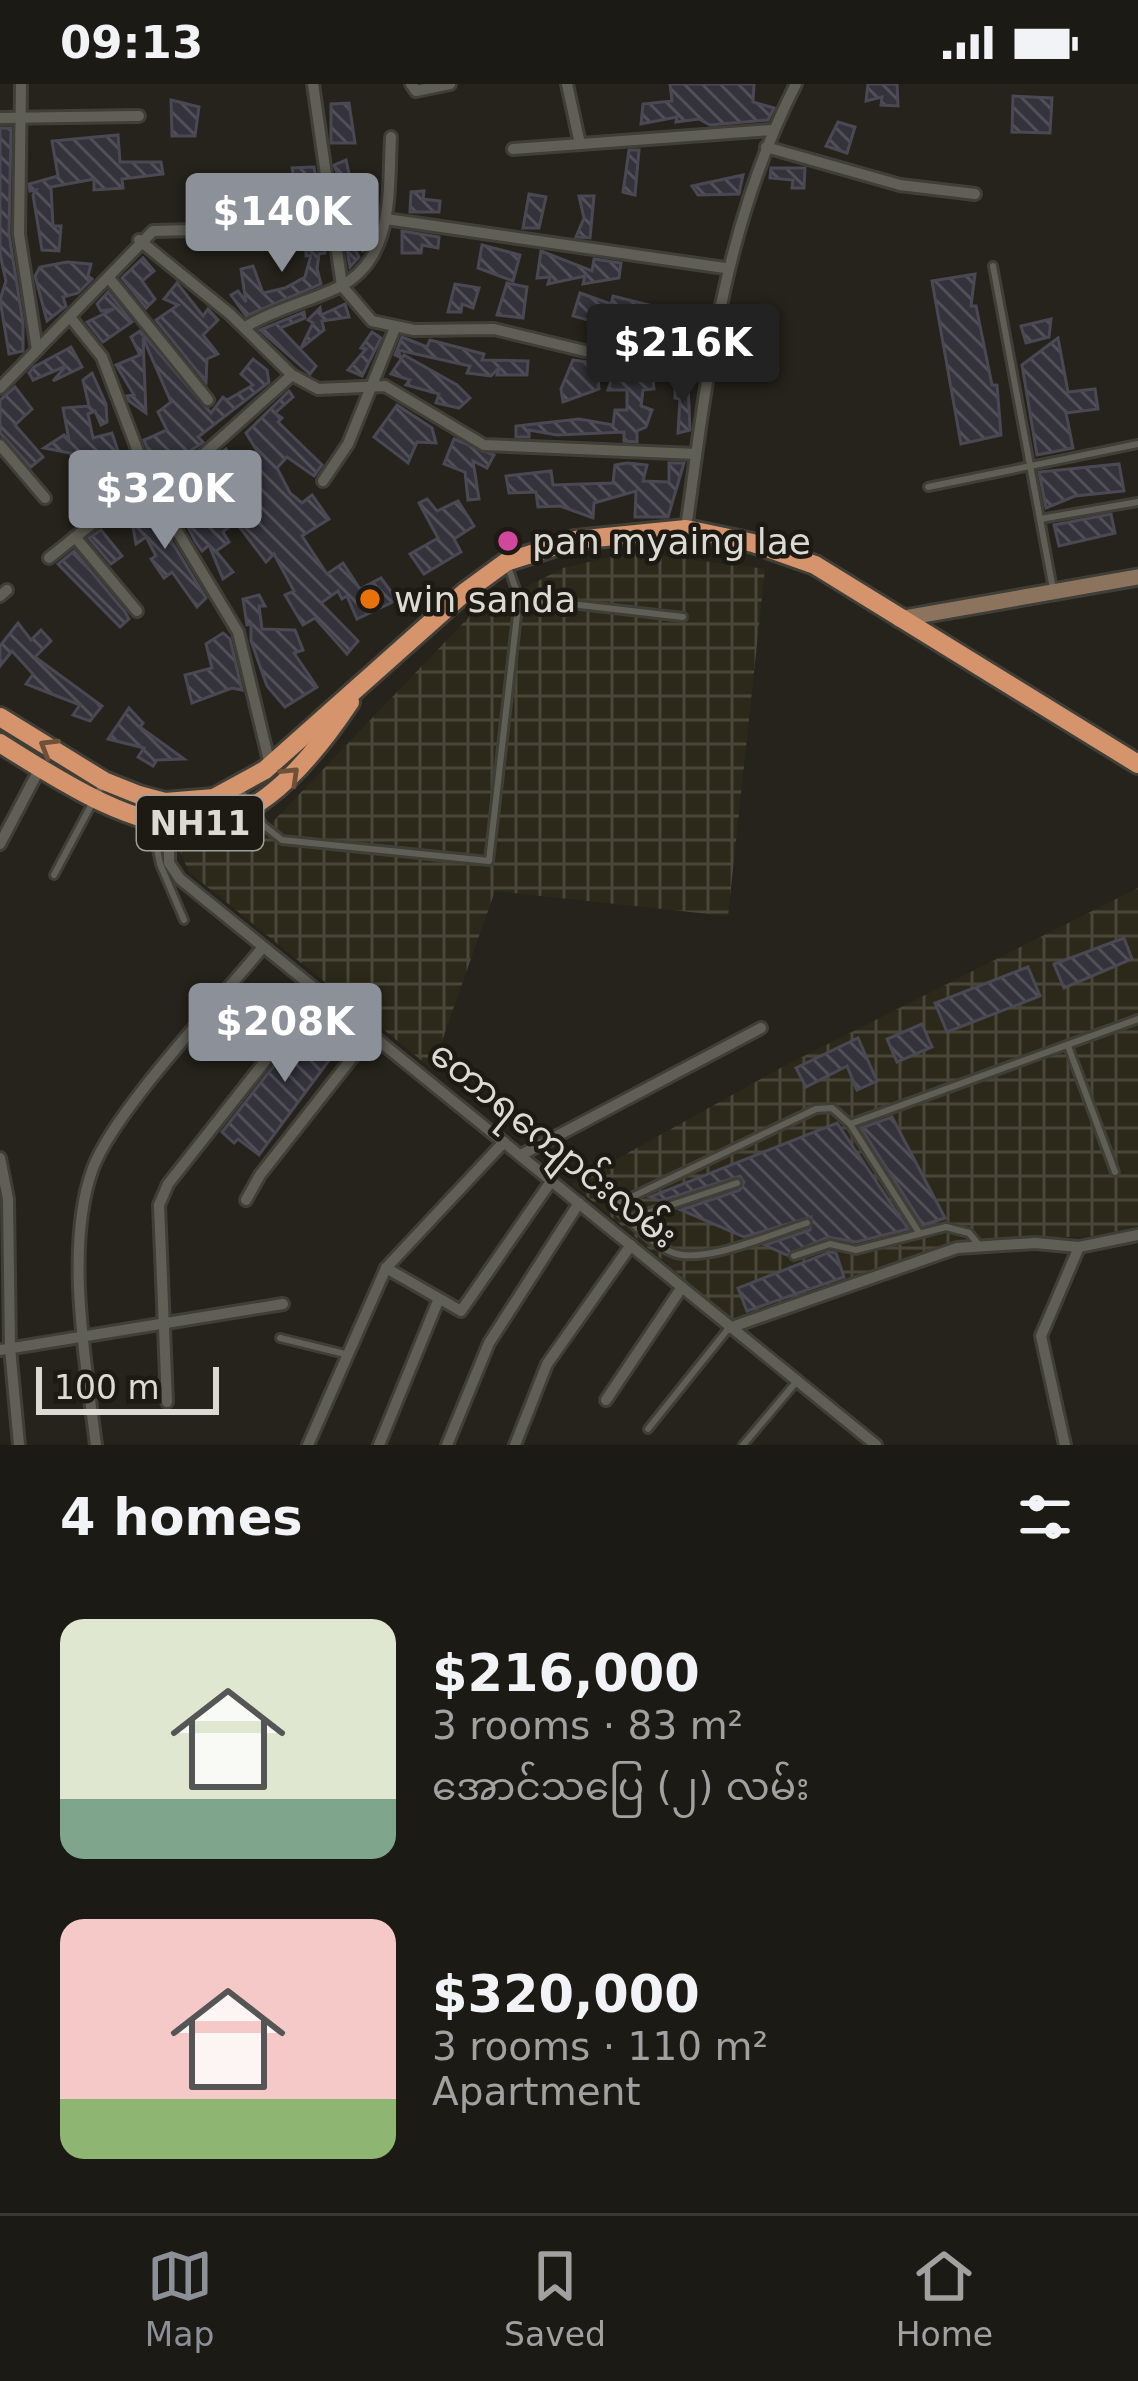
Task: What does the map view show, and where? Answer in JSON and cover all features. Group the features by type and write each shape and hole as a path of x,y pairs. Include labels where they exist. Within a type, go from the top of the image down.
{"highway":[{"name":"NH11","path":"0,717 104,781 165,802 189,803 239,788 270,765 464,592 506,562 575,540 686,529 753,543 815,565 1138,764"},
{"name":"NH11","path":"2,748 93,801 160,826 221,819 250,807 319,748 362,683"}],"main road":[{"path":"899,620 1138,578"}],"street":[{"path":"21,84 19,234 38,350"},
{"path":"313,84 342,286 372,321 395,328 494,329 589,352 711,364"},
{"path":"411,84 416,92 450,84"},
{"path":"567,84 580,144"},
{"path":"686,529 725,268 772,130 796,84"},
{"path":"0,118 139,116"},
{"path":"513,149 772,130"},
{"path":"244,327 342,286 379,247 386,219 391,137"},
{"path":"766,146 900,185 975,194"},
{"path":"0,388 109,278 139,240 165,227 232,229 330,215"},
{"path":"386,219 725,268"},
{"path":"139,240 244,327 292,375 318,389 372,387 405,394 448,428 484,445 696,454"},
{"path":"109,278 208,400"},
{"path":"70,317 102,357 153,491 238,632 270,765"},
{"path":"322,482 347,444 395,328"},
{"path":"49,558 153,491 243,423 292,375"},
{"path":"0,446 45,498"},
{"path":"75,537 137,611"},
{"path":"0,844 40,768"},
{"name":"တောရကျောင်းလမ်း","path":"160,826 169,863 180,879 876,1445"},
{"path":"96,1445 83,1337 81,1229 100,1154 263,947"},
{"path":"167,1402 157,1222 168,1184 318,994"},
{"path":"521,1155 761,1028"},
{"path":"247,1200 260,1174 370,1035"},
{"path":"308,1445 386,1268 504,1142"},
{"path":"0,1158 8,1199 5,1349 20,1445"},
{"path":"386,1268 461,1311 552,1180"},
{"path":"447,1445 489,1343 579,1203"},
{"path":"729,1328 979,1245 1079,1247 1138,1235"},
{"path":"515,1445 548,1364 631,1245"},
{"path":"1065,1445 1041,1336 1079,1247"},
{"path":"606,1400 682,1287"},
{"path":"380,1445 438,1300"},
{"path":"5,1349 283,1304"}],"lane":[{"path":"993,266 1054,592"},
{"path":"928,487 1138,444"},
{"path":"1040,519 1138,502"},
{"path":"239,788 262,826 296,844 489,861 519,598 506,562"},
{"path":"519,598 682,617"},
{"path":"54,874 104,781"},
{"path":"160,826 160,864 184,920"},
{"path":"850,1124 1138,1019"},
{"path":"1068,1046 1115,1172"},
{"path":"807,1223 697,1257 674,1254 620,1211 626,1196 816,1109 832,1108 850,1124 918,1231"},
{"path":"629,1219 737,1183"},
{"path":"794,1256 830,1244 856,1250 918,1231 959,1229 979,1245"},
{"path":"631,1245 643,1232"},
{"path":"648,1430 729,1328"},
{"path":"280,1338 345,1354"},
{"path":"743,1445 797,1381"}],"shaded area":[{"path":"631,552 765,569 728,916 495,891 432,1069 189,872 177,844 219,846 264,831 469,617 563,568"},
{"path":"1138,888 1138,1227 1094,1236 964,1241 737,1323 572,1184 786,1065"}],"building":[{"path":"670,84 754,84 753,102 774,108 768,120 710,125 699,119 676,122 677,117 641,124 643,104 672,101"},
{"path":"868,84 897,84 898,106 881,105 882,97 866,101"},
{"path":"1013,96 1052,98 1050,133 1012,132"},
{"path":"171,100 199,107 195,136 172,136"},
{"path":"349,103 355,143 331,143 331,104"},
{"path":"838,122 855,127 847,153 826,146"},
{"path":"0,128 11,128 9,234 23,323 23,351 9,354 0,300 6,281 0,254"},
{"path":"118,135 120,162 161,162 163,174 122,179 123,188 94,190 94,179 51,187 53,226 61,226 59,251 42,250 36,190 30,191 29,184 58,176 52,141"},
{"path":"629,150 639,150 635,195 623,192"},
{"path":"346,160 357,210 342,216 344,190 334,165"},
{"path":"314,167 321,206 300,209 292,168"},
{"path":"771,168 805,168 804,188 792,188 793,180 770,178"},
{"path":"743,175 739,194 698,195 692,186"},
{"path":"424,191 423,199 440,201 439,212 410,212 411,192"},
{"path":"529,194 546,197 539,228 523,228"},
{"path":"579,196 594,196 590,238 576,237 584,218"},
{"path":"356,222 357,244 367,244 363,251 352,244 359,257 350,267 343,228"},
{"path":"317,227 325,253 319,254 317,269 321,284 246,316 231,295 238,291 246,302 241,269 253,266 263,293 305,277 311,255 306,256 306,246 280,253 277,240"},
{"path":"402,231 439,237 438,248 422,245 421,253 402,253"},
{"path":"482,245 520,255 513,281 478,268"},
{"path":"541,251 592,271 594,259 621,263 619,278 583,284 585,276 548,284 550,277 537,278"},
{"path":"143,258 154,271 142,281 155,299 146,308 122,278"},
{"path":"91,264 88,276 92,279 78,293 63,297 66,306 47,321 35,276 40,267"},
{"path":"975,274 971,306 976,306 992,385 997,385 1001,435 961,444 932,281"},
{"path":"177,283 203,316 208,309 218,320 203,335 218,354 207,359 206,382 156,320 178,305 164,299"},
{"path":"507,283 527,287 523,318 497,315"},
{"path":"455,284 479,288 473,308 462,304 461,312 448,312"},
{"path":"108,292 132,322 103,342 87,322 114,309 101,311 97,304"},
{"path":"580,293 611,304 613,296 685,314 675,348 666,347 668,334 657,338 657,330 636,332 637,321 604,320 603,324 573,316"},
{"path":"345,304 349,317 322,321 324,330 301,348 313,323 308,320 320,308 321,315"},
{"path":"304,312 305,318 280,328 316,366 310,374 260,330"},
{"path":"1051,319 1049,337 1026,343 1021,326"},
{"path":"140,331 211,413 223,397 227,400 253,385 241,374 253,359 267,370 269,382 198,437 203,442 157,473 144,440 167,430 158,412 171,402 143,338 146,413 129,401 127,396 134,395 116,365 140,355 131,337"},
{"path":"372,332 381,338 362,376 348,370 366,349 361,348"},
{"path":"402,337 427,347 430,340 484,354 482,360 528,361 527,375 497,375 500,367 491,376 467,373 470,366 398,350 401,358 395,355"},
{"path":"1058,338 1068,392 1095,389 1098,409 1066,413 1073,448 1037,455 1022,365"},
{"path":"71,347 82,367 53,381 66,366 33,380 29,373 34,367"},
{"path":"404,355 457,385 470,398 459,408 436,403 439,394 406,385 410,380 391,374"},
{"path":"573,360 597,363 599,389 563,402 561,389"},
{"path":"635,367 652,370 654,389 643,390 641,406 652,410 646,427 637,431 637,442 624,441 624,432 557,435 529,430 529,437 516,437 516,426 579,419 613,425 615,410 627,410 627,390 608,390 614,372 637,376"},
{"path":"92,373 106,404 107,422 101,425 95,411 88,414 93,438 112,433 131,489 93,500 70,453 44,448 64,435 69,440 63,408 89,406 83,380"},
{"path":"675,381 688,382 690,430 678,433 680,399 675,398"},
{"path":"15,387 32,409 15,425 43,457 31,467 0,433 0,400"},
{"path":"289,391 293,397 275,413 282,418 278,422 322,465 314,476 287,457 277,468 290,493 302,503 312,495 329,519 302,536 327,574 343,563 360,589 381,578 397,600 357,619 347,596 342,599 338,591 321,603 358,641 347,654 315,618 303,625 285,595 294,591 274,554 266,562 235,521 223,532 229,542 216,551 233,572 223,579 209,545 202,551 174,500 187,487 179,483 226,449 237,470 257,451 246,433","holes":["219,471 224,487 228,484 228,527 217,515 211,522 189,487 199,483 196,477"]},
{"path":"397,405 432,428 436,443 417,442 408,463 374,437"},
{"path":"454,439 494,455 487,468 473,461 479,499 468,500 465,472 444,464"},
{"path":"669,463 684,463 668,517 635,517 636,491 594,503 593,518 560,506 538,507 536,492 509,493 506,476 551,471 553,485 613,483 615,465 647,465 643,481 669,482"},
{"path":"1119,464 1124,491 1075,496 1046,508 1039,472"},
{"path":"427,499 437,511 458,501 474,526 454,539 461,552 424,574 410,554 438,538 419,503"},
{"path":"150,506 206,598 197,607 172,572 164,578 151,559 156,556 146,537 136,544 131,516"},
{"path":"1111,514 1115,533 1059,546 1054,525"},
{"path":"101,530 122,556 111,564 89,538"},
{"path":"74,551 125,612 129,619 120,627 58,564"},
{"path":"259,595 265,606 259,606 262,629 295,630 303,650 294,653 317,687 285,707 267,686 251,641 251,624 247,625 243,599"},
{"path":"18,623 31,640 41,630 51,641 35,657 102,706 90,721 73,715 80,705 26,684 33,674 12,651 0,666 0,646"},
{"path":"223,633 230,639 242,690 232,688 192,703 185,675 212,668 206,644"},
{"path":"129,708 143,723 140,727 184,759 157,760 153,766 138,757 144,748 108,739"},
{"path":"1124,938 1132,959 1064,988 1054,964"},
{"path":"1028,967 1040,996 947,1032 935,1003"},
{"path":"316,1012 347,1036 259,1155 238,1139 234,1143 222,1132"},
{"path":"922,1024 932,1047 897,1062 887,1039"},
{"path":"858,1038 877,1081 857,1090 847,1066 806,1087 796,1068"},
{"path":"892,1117 945,1218 923,1225 861,1128"},
{"path":"837,1123 908,1229 856,1242 828,1237 787,1255 765,1245 810,1230 811,1217 744,1237 681,1210 740,1190 744,1182 740,1176 660,1201 650,1197"},
{"path":"836,1253 844,1277 747,1311 738,1288"}],"place":[{"name":"pan myaing lae","path":"508,541"},
{"name":"win sanda","path":"370,599"}]}
